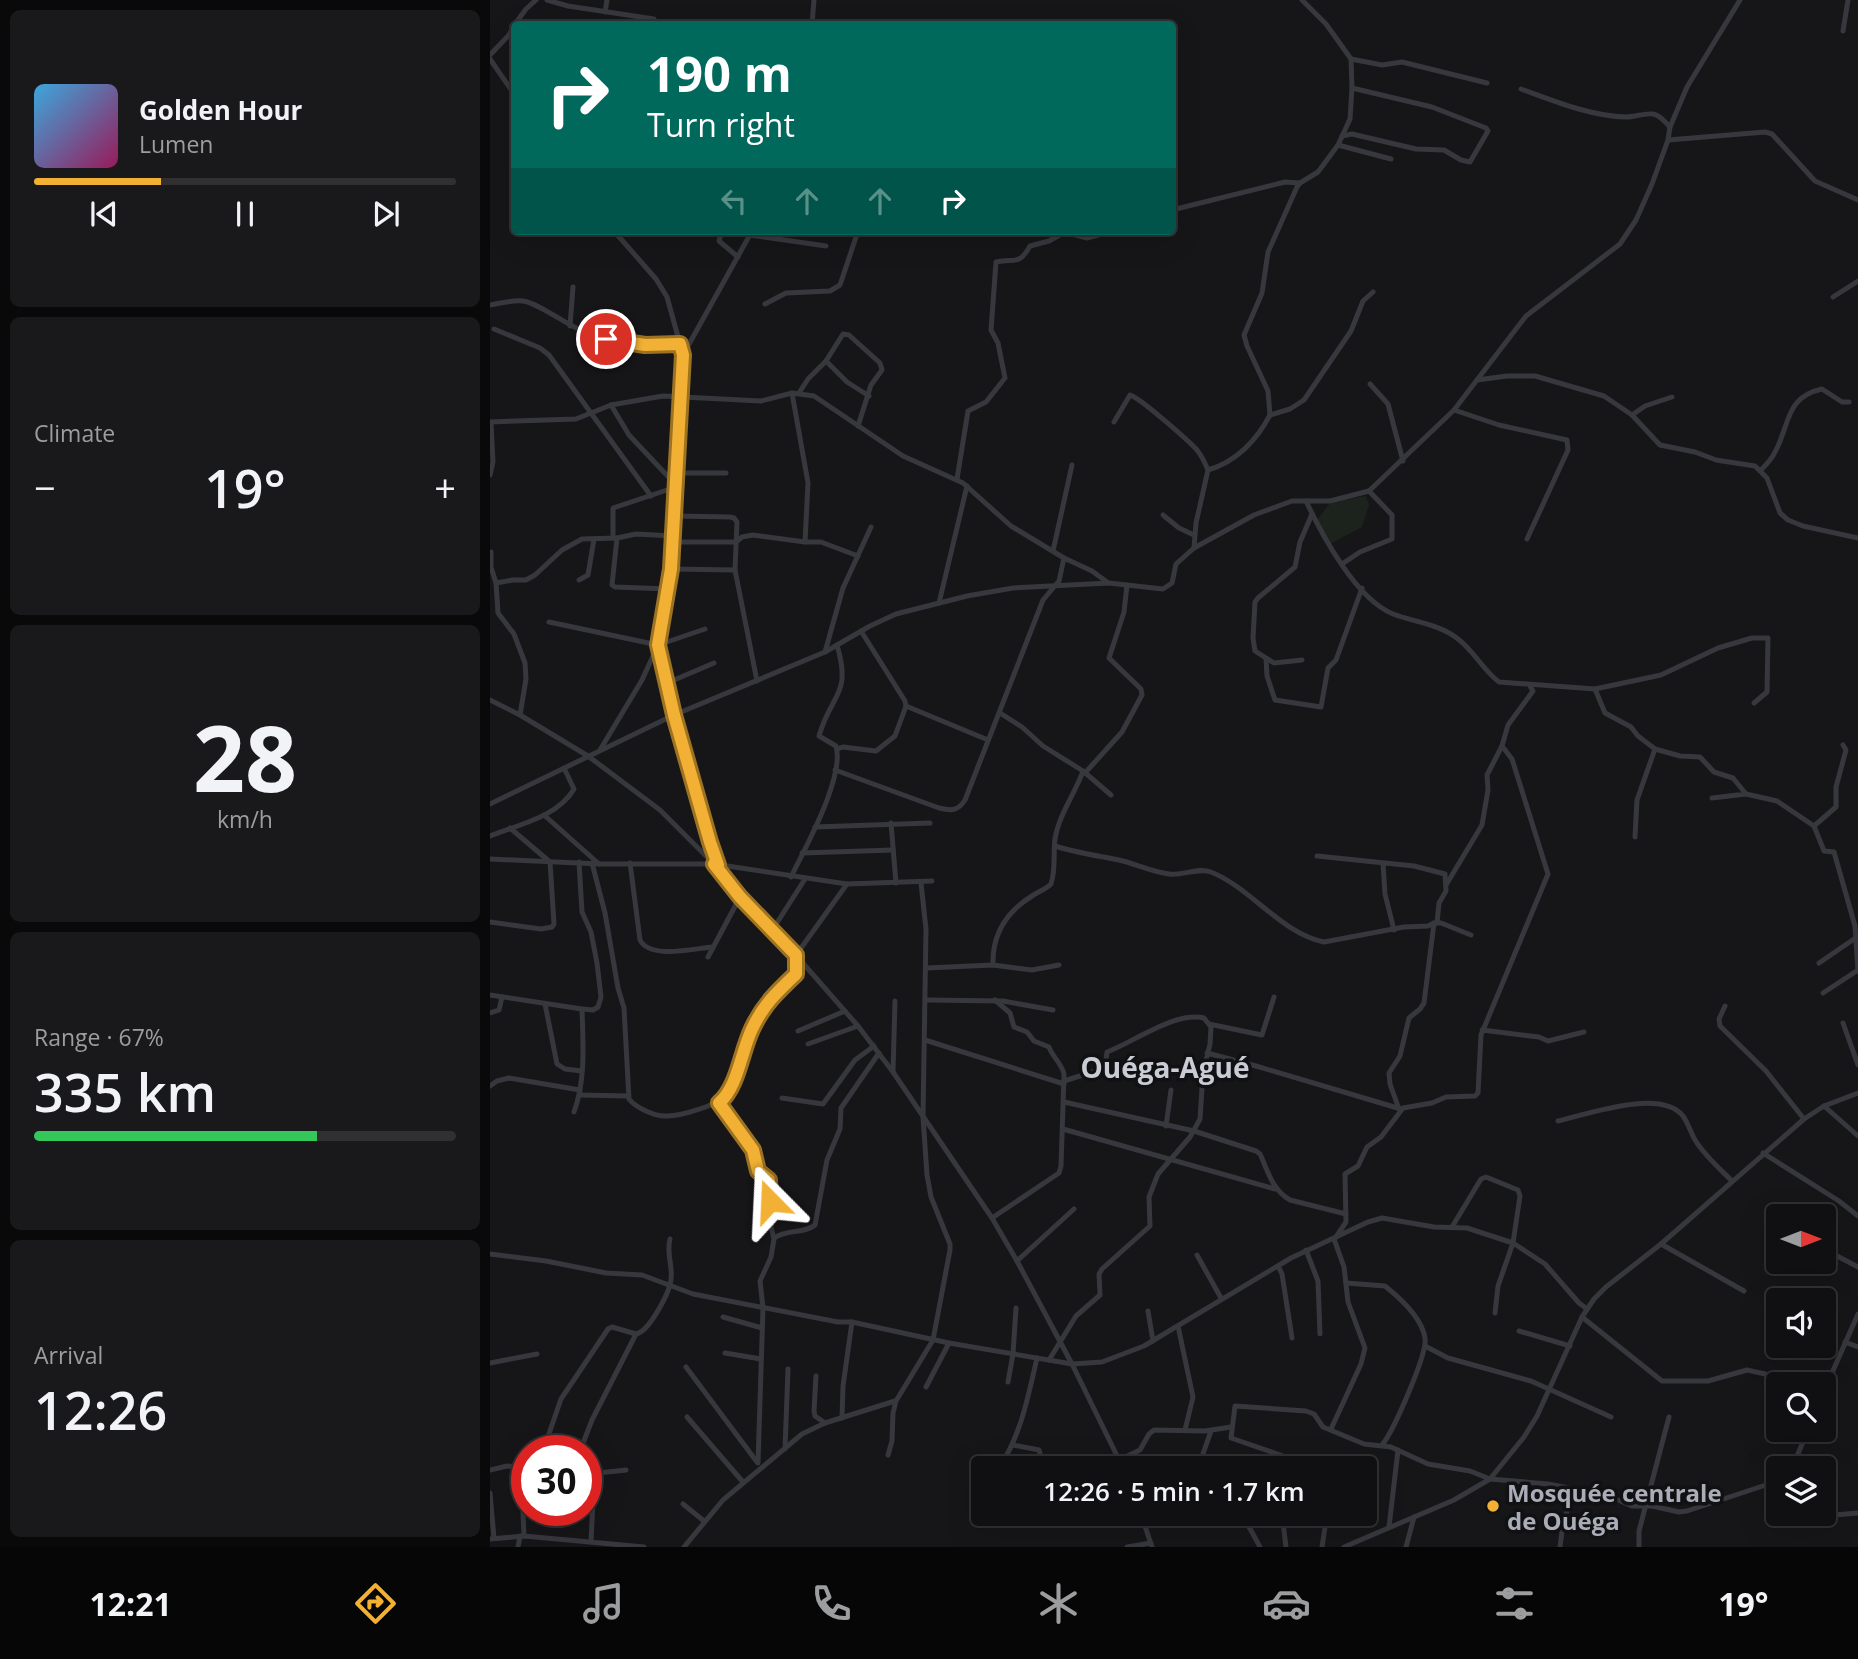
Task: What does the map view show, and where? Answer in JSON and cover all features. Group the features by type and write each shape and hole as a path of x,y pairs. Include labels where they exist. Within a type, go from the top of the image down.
{"street":[{"path":"518,21 537,0"},
{"path":"547,0 655,21"},
{"path":"605,12 607,0"},
{"path":"811,21 814,0"},
{"path":"1270,415 1268,391 1244,335 1262,293 1268,252 1300,183 1318,172 1338,145 1350,119 1351,59 1326,24 1302,0"},
{"path":"490,804 674,715 825,652 896,614 939,603 1032,586 1108,583 1168,587 1172,583 1176,564 1194,548 1263,510 1292,501 1345,498 1369,491 1454,410 1526,316 1608,254 1628,234 1658,169 1670,127 1687,87 1740,0"},
{"path":"1843,31 1848,0"},
{"path":"511,38 490,57 511,89"},
{"path":"1351,59 1379,65 1402,62 1487,83"},
{"path":"1342,136 1352,134 1421,150 1444,150 1469,162 1488,131 1432,107 1352,88"},
{"path":"1521,89 1572,107 1600,113 1626,117 1653,114 1661,117 1670,127"},
{"path":"1668,139 1765,132 1772,134 1815,181 1858,200"},
{"path":"1338,145 1391,159"},
{"path":"1176,209 1285,182 1300,183"},
{"path":"599,751 642,680 658,645 671,569 683,355 667,297 649,271 618,235"},
{"path":"721,235 719,241 738,257"},
{"path":"683,355 750,235"},
{"path":"763,235 826,246"},
{"path":"765,304 786,293 830,291 840,285 857,235"},
{"path":"957,479 968,411 986,402 1005,378 998,343 991,330 996,262 1022,259 1030,246 1058,235"},
{"path":"1076,235 1087,238 1098,235"},
{"path":"1833,297 1858,281"},
{"path":"569,326 573,287"},
{"path":"1208,470 1219,467 1246,449 1270,415 1290,409 1304,400 1352,329 1365,297 1373,292"},
{"path":"490,305 513,300 525,301 586,333 625,343 680,344"},
{"path":"494,329 540,348 549,355 651,496"},
{"path":"805,542 808,483 796,393 826,361 843,334 849,335 882,370 871,385 858,426"},
{"path":"826,361 847,382 869,396"},
{"path":"1477,380 1535,376 1604,396 1632,415 1660,445 1695,452 1716,460 1755,466 1761,470 1767,478 1780,513 1788,520 1858,538"},
{"path":"1370,384 1388,404 1402,461"},
{"path":"1761,470 1775,453 1788,413 1808,392 1822,389 1842,402 1849,402"},
{"path":"490,475 493,462 491,422 576,419 611,405 653,398 761,401 796,393 818,397 912,462 957,479 1011,526 1064,558 1093,571 1108,583"},
{"path":"1114,422 1133,394 1193,446 1208,470 1194,536 1194,548"},
{"path":"1632,415 1645,406 1672,397"},
{"path":"611,405 629,435 676,486"},
{"path":"1454,410 1499,425 1567,440 1568,450 1527,539"},
{"path":"1053,551 1072,465"},
{"path":"677,472 726,473"},
{"path":"669,589 612,585 615,538 613,508 676,486"},
{"path":"939,603 967,486"},
{"path":"1342,564 1360,552 1392,539 1392,515 1369,491"},
{"path":"1306,500 1328,546 1376,603 1392,614 1443,630 1458,638 1499,682 1595,689 1661,676 1718,649 1752,638 1768,638 1767,692 1754,703"},
{"path":"1303,660 1273,663 1253,648 1256,600 1295,567 1300,542 1312,514"},
{"path":"1163,515 1194,536"},
{"path":"674,516 734,518 737,523 736,569 757,681"},
{"path":"825,652 843,588 871,527"},
{"path":"496,583 526,580 562,550 582,539 636,534 736,542 742,537 753,535 825,543 858,556"},
{"path":"579,580 588,575 594,539"},
{"path":"491,552 498,613 514,634 525,663 526,679 520,715"},
{"path":"835,770 939,808 951,811 959,808 965,800 1043,600 1057,584 1064,558"},
{"path":"671,569 736,569"},
{"path":"993,965 992,947 1006,919 1014,908 1051,884 1060,820 1084,771 1122,732 1142,695 1141,690 1109,658 1124,612 1127,585"},
{"path":"1032,586 1040,592 1043,600"},
{"path":"1266,659 1266,676 1275,700 1321,707 1328,668 1336,660 1362,588"},
{"path":"549,622 658,645 705,629"},
{"path":"837,749 843,747 876,751 895,736 906,706 861,631"},
{"path":"658,645 674,715 716,864"},
{"path":"837,645 844,678 819,736 837,749"},
{"path":"667,683 714,663"},
{"path":"1446,885 1482,825 1488,790 1487,775 1502,746 1508,725 1533,691 1532,687 1527,685"},
{"path":"1595,689 1605,713 1631,727 1637,736 1655,749 1680,756 1700,757 1714,772 1733,778 1746,794"},
{"path":"490,700 588,756 660,810 716,864 740,897 773,929 858,1026 893,1072 992,1218 1060,1341 1116,1456"},
{"path":"906,706 988,740"},
{"path":"1000,713 1022,727 1043,746 1084,771 1111,795"},
{"path":"1814,826 1836,807 1836,787 1846,751 1843,745"},
{"path":"1334,1239 1344,1225 1346,1214 1345,1174 1358,1166 1367,1147 1385,1133 1400,1109 1432,1103 1446,1097 1478,1095 1482,1030 1548,874 1512,759 1502,746"},
{"path":"791,877 815,828 835,770 837,749"},
{"path":"1635,837 1637,800 1655,749"},
{"path":"490,836 544,815 573,792 573,786 564,768"},
{"path":"1712,798 1746,794 1777,801 1814,826 1824,851 1834,852 1857,941 1858,970 1823,993"},
{"path":"544,815 599,864"},
{"path":"891,823 896,883"},
{"path":"815,828 930,823"},
{"path":"490,922 541,929 552,926 555,919 550,862 510,828"},
{"path":"1055,846 1085,856 1120,861 1172,874 1207,871 1239,888 1275,916 1315,941 1324,942 1435,923 1471,935"},
{"path":"802,853 893,850"},
{"path":"1317,856 1414,866 1445,874 1446,891 1439,903 1435,923 1424,1003 1409,1017 1399,1056 1389,1073 1400,1109"},
{"path":"490,859 599,864 716,864 847,884 932,881"},
{"path":"490,995 582,1009 593,1010 598,1007 601,997 594,943 582,912 579,862"},
{"path":"592,863 624,1008 628,1096 631,1103 666,1116 719,1103 730,1091 744,1048 763,1008 796,974 796,955 847,884"},
{"path":"630,863 643,946 648,949 684,951 713,947"},
{"path":"1382,863 1385,894 1394,930"},
{"path":"773,929 805,879"},
{"path":"888,1455 896,1401 933,1340 947,1273 950,1244 931,1198 923,1117 926,929 921,883"},
{"path":"708,957 740,897"},
{"path":"1850,908 1858,908"},
{"path":"1819,963 1857,941"},
{"path":"926,968 993,965 1032,970 1059,965"},
{"path":"490,1013 499,1010 502,997"},
{"path":"1209,1024 1262,1035 1274,997"},
{"path":"926,1000 995,1000 1054,1010"},
{"path":"992,1218 1059,1173 1064,1082 1062,1064 1053,1056 1049,1047 1034,1041 1027,1032 1014,1027 1010,1013 995,1000"},
{"path":"893,1072 895,1001"},
{"path":"545,1003 557,1064 565,1069 582,1071"},
{"path":"1725,1006 1719,1018 1720,1026 1766,1070 1804,1119"},
{"path":"574,1112 582,1071 582,1009"},
{"path":"798,1031 845,1011"},
{"path":"925,1040 1064,1082 1105,1068 1108,1052 1158,1027 1194,1017 1204,1018 1209,1024 1211,1038 1203,1073 1201,1115 1194,1131 1161,1169 1150,1193 1149,1228 1102,1269 1099,1274 1100,1295 1081,1311 1049,1360"},
{"path":"1843,1023 1858,1065"},
{"path":"808,1044 858,1026"},
{"path":"1482,1030 1539,1037 1548,1041 1584,1032"},
{"path":"782,1098 823,1104 855,1060 874,1046"},
{"path":"774,1239 785,1232 810,1229 815,1225 827,1160 839,1129 841,1108 879,1054"},
{"path":"1207,1054 1400,1109"},
{"path":"490,1086 509,1078 580,1092 628,1096"},
{"path":"1166,1126 1171,1090"},
{"path":"1344,1547 1464,1495 1490,1479 1524,1437 1582,1317 1606,1287 1661,1244 1731,1180 1804,1119 1824,1105 1858,1093"},
{"path":"1063,1102 1194,1131 1256,1151 1260,1154 1276,1189"},
{"path":"719,1103 753,1150 758,1171 769,1180 770,1201 775,1212 771,1227 774,1239 770,1259 760,1281 763,1308 760,1465"},
{"path":"1558,1121 1633,1103 1665,1106 1676,1110 1683,1117 1704,1153 1731,1180"},
{"path":"1824,1105 1858,1136"},
{"path":"1063,1129 1276,1189 1290,1200 1346,1214"},
{"path":"1763,1153 1858,1216"},
{"path":"1452,1227 1478,1183 1486,1177 1519,1192 1513,1243 1497,1286 1495,1313"},
{"path":"1017,1261 1074,1209"},
{"path":"490,1254 546,1261 606,1273 642,1275 693,1294 1072,1364 1111,1360 1153,1341 1278,1266 1368,1222 1382,1218 1474,1229 1513,1243 1545,1264 1587,1309"},
{"path":"549,1435 561,1399 608,1329 612,1327 636,1334 645,1331 670,1286 670,1239"},
{"path":"1331,1429 1365,1352 1364,1340 1348,1302 1344,1267 1334,1239"},
{"path":"1661,1244 1744,1291"},
{"path":"1306,1251 1318,1281 1320,1334"},
{"path":"1197,1255 1221,1298"},
{"path":"1836,1255 1858,1267"},
{"path":"1278,1266 1282,1274 1292,1338"},
{"path":"1346,1283 1379,1285 1392,1292 1416,1319 1425,1337 1425,1346 1410,1391 1382,1445"},
{"path":"1008,1382 1016,1308"},
{"path":"1148,1311 1153,1341"},
{"path":"1832,1372 1858,1314"},
{"path":"723,1317 762,1328"},
{"path":"1582,1317 1662,1381 1708,1381 1747,1370 1766,1374"},
{"path":"842,1418 852,1322"},
{"path":"1178,1325 1192,1397 1185,1430"},
{"path":"1519,1331 1570,1346"},
{"path":"587,1435 636,1334"},
{"path":"1845,1342 1858,1347"},
{"path":"926,1387 949,1343"},
{"path":"1425,1346 1448,1358 1512,1374 1550,1388 1611,1418"},
{"path":"725,1353 761,1359"},
{"path":"490,1363 537,1354"},
{"path":"1015,1456 1013,1453 1037,1358"},
{"path":"686,1367 760,1465"},
{"path":"785,1448 788,1369"},
{"path":"816,1376 814,1411 815,1416 825,1423"},
{"path":"684,1547 705,1521 760,1465 802,1434 825,1423 896,1401"},
{"path":"1280,1456 1233,1440 1233,1408 1237,1405 1306,1411 1314,1414 1323,1427 1364,1444 1382,1445 1398,1450 1428,1464 1470,1471 1490,1479 1574,1489 1617,1498 1632,1506 1687,1511 1766,1486"},
{"path":"687,1417 743,1482"},
{"path":"1639,1547 1637,1539 1669,1417"},
{"path":"1133,1456 1154,1430 1211,1431 1231,1427"},
{"path":"1203,1456 1211,1431"},
{"path":"1010,1456 1037,1449 1039,1456"},
{"path":"1389,1527 1398,1450"},
{"path":"490,1470 511,1466"},
{"path":"592,1542 593,1500 598,1474 626,1470"},
{"path":"1560,1547 1563,1524 1574,1489"},
{"path":"490,1493 492,1538 522,1536 644,1547"},
{"path":"683,1504 705,1521"},
{"path":"1836,1515 1858,1513"},
{"path":"1406,1547 1414,1517"},
{"path":"518,1547 522,1526"},
{"path":"1127,1547 1152,1545 1145,1526"},
{"path":"1249,1526 1260,1547"},
{"path":"1283,1526 1286,1547"},
{"path":"1322,1547 1325,1526"},
{"path":"560,1547 561,1540"}],"shaded area":[{"path":"1366,496 1369,505 1362,527 1330,544 1317,520 1330,503"}],"place":[{"name":"Mosquée centrale de Ouéga","path":"1493,1506"}],"district":[{"name":"Ouéga-Agué","path":"1165,1067"}],"route":[{"path":"606,339 645,345 680,344 683,355 671,569 658,645 674,715 718,865 714,864 740,897 796,955 796,974 780,987 763,1008 744,1048 730,1091 719,1103 753,1150 758,1171 769,1180 770,1201"}]}
